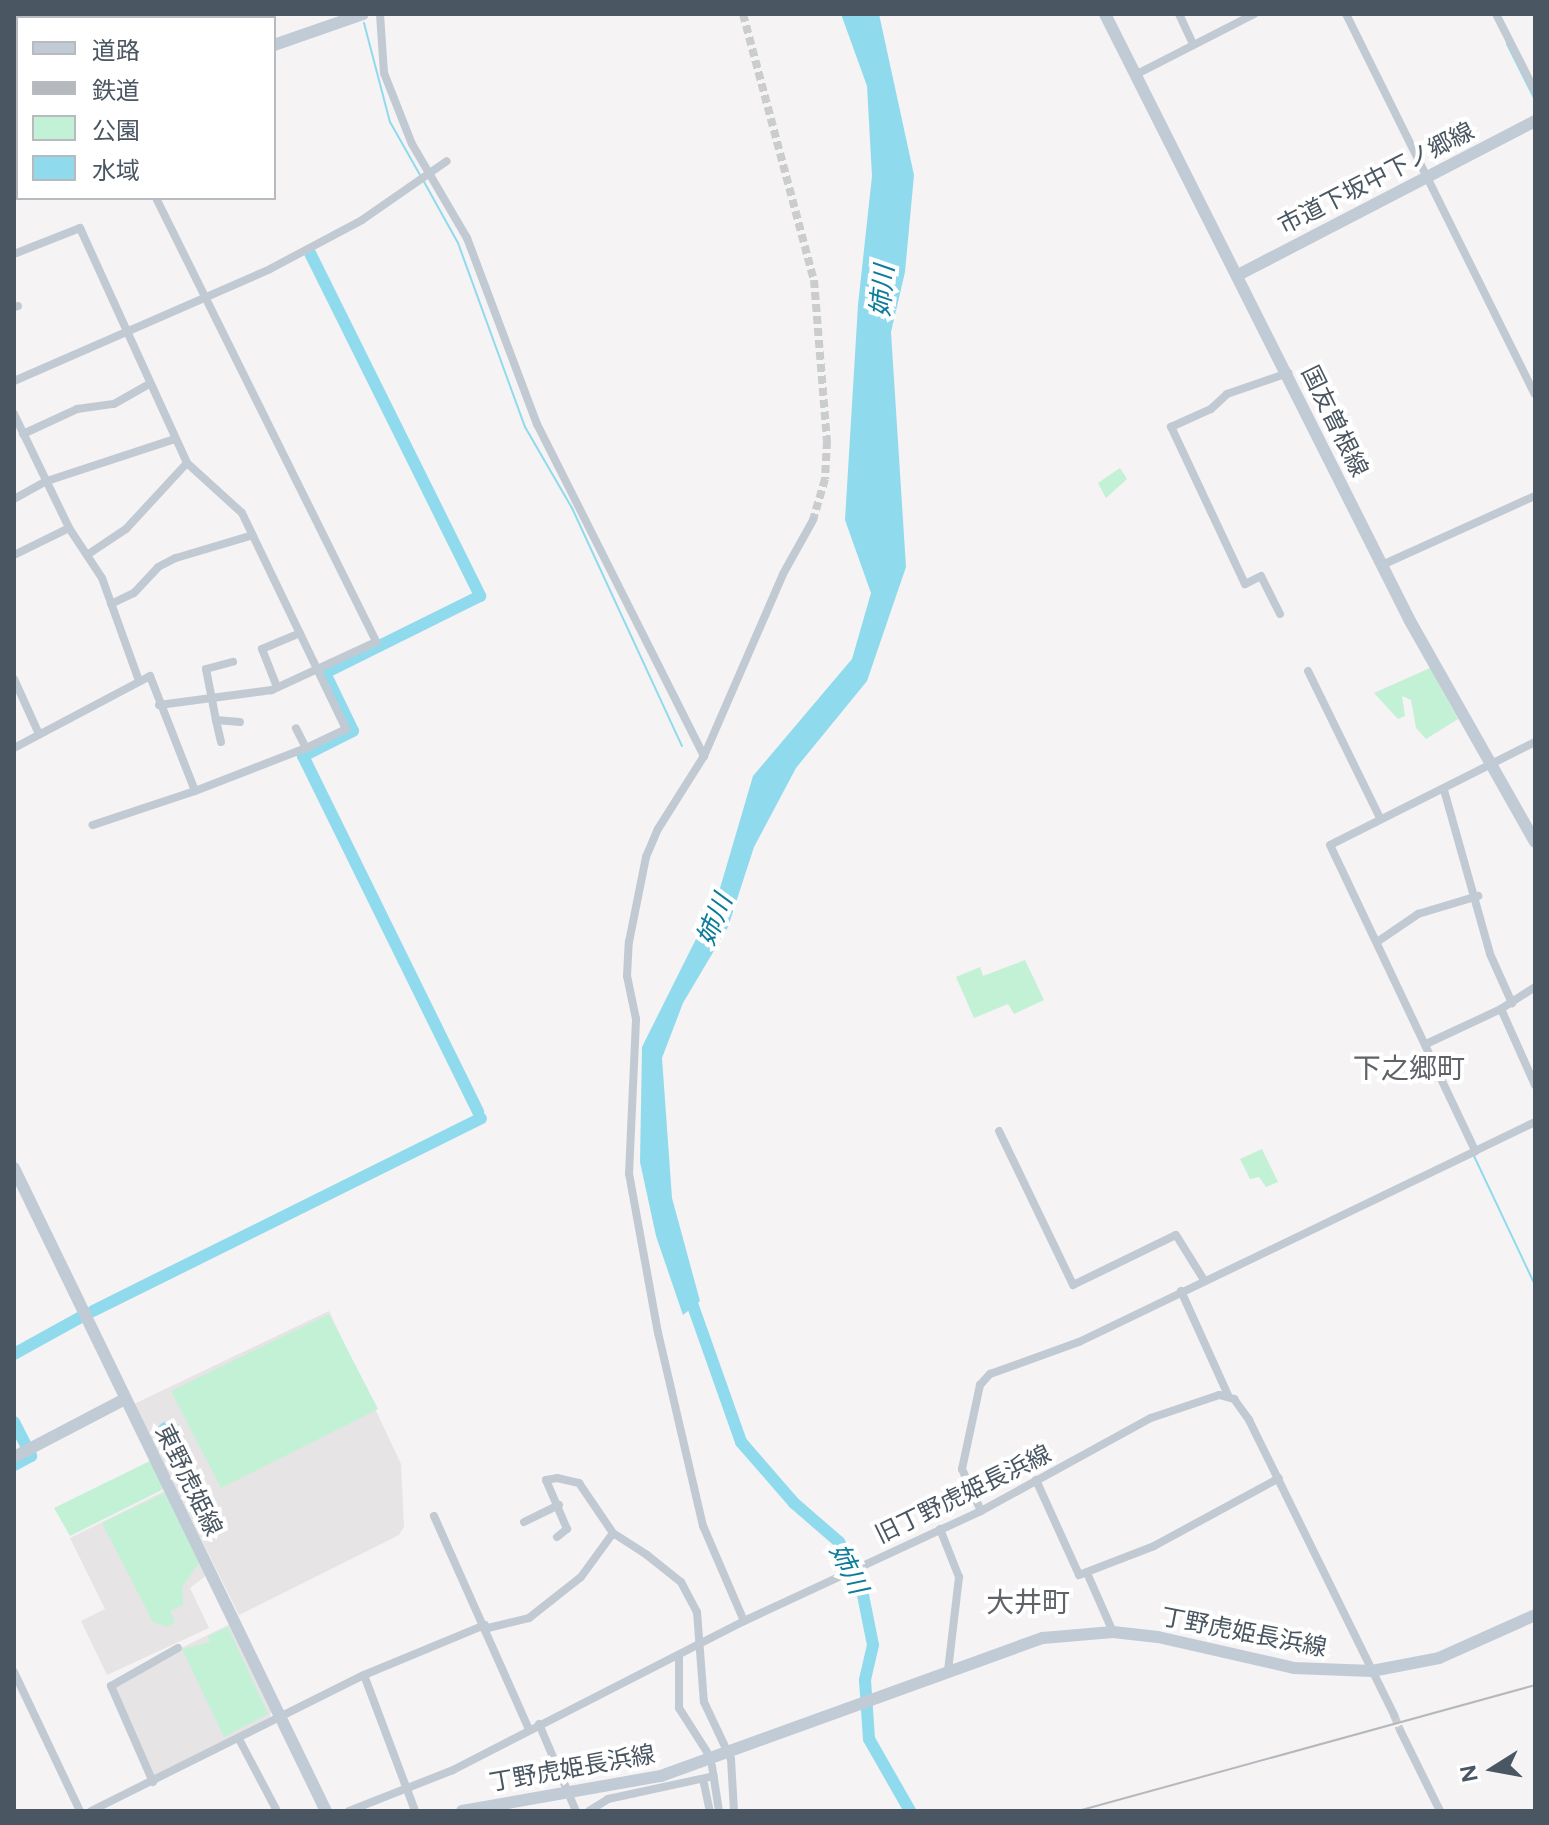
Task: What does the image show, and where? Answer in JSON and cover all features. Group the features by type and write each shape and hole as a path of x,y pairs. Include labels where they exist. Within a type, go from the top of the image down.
{"main road":[{"path":"276,44 363,14"},
{"name":"国友曽根線","path":"1105,14 1382,565 1535,842"},
{"name":"市道下坂中下ノ郷線","path":"1238,275 1535,121"},
{"name":"東野虎姫線","path":"14,1168 326,1811"},
{"path":"23,1452 125,1399"},
{"name":"丁野虎姫長浜線","path":"462,1811 661,1776 944,1671 1043,1638 1113,1632 1306,1669 1372,1671 1439,1658 1535,1615"}],"street":[{"path":"380,14 384,73 428,174 467,238 537,424 704,756"},
{"path":"1179,14 1193,44"},
{"path":"1135,75 1254,14"},
{"path":"1346,14 1535,394"},
{"path":"1496,14 1535,91"},
{"path":"14,381 205,299 362,220 447,161"},
{"path":"157,200 376,642 277,687 211,694 159,705"},
{"path":"14,254 80,228 126,335 187,463 235,503 346,729 274,765 93,825"},
{"path":"1280,614 1261,576 1245,584 1171,427 1211,409 1227,394 1288,373"},
{"path":"23,434 77,409 114,404 149,384"},
{"path":"14,414 69,528 87,555 111,604 139,681"},
{"path":"14,499 47,481 175,439"},
{"path":"87,555 126,529 187,463"},
{"path":"1382,565 1535,496"},
{"path":"744,1621 703,1526 646,1276 629,1174 636,1019 627,976 632,923 643,890 646,857 658,829 704,756 783,574 813,520"},
{"path":"14,555 69,528"},
{"path":"111,604 134,593 158,567 176,558 253,535"},
{"path":"277,687 262,649 300,633"},
{"path":"221,742 206,669 233,662"},
{"path":"1308,671 1380,818"},
{"path":"14,748 150,676 195,791"},
{"path":"14,679 39,734"},
{"path":"216,720 240,722"},
{"path":"296,728 306,748"},
{"path":"1475,1151 1330,845 1380,818 1444,790 1489,761 1535,742"},
{"path":"1444,790 1478,896 1490,954 1512,1003"},
{"path":"1377,942 1418,914 1478,896"},
{"path":"1426,1044 1501,1009 1535,987"},
{"path":"1501,1009 1535,1085"},
{"path":"981,1511 962,1469 980,1385 990,1374 1079,1342 1535,1122"},
{"path":"999,1131 1073,1285 1176,1235 1204,1280"},
{"path":"1181,1291 1228,1395 1249,1420 1394,1715"},
{"name":"旧丁野虎姫長浜線","path":"349,1811 453,1770 701,1642 981,1511 1151,1418 1206,1397 1228,1395"},
{"path":"1036,1480 1079,1575 1154,1546 1279,1478"},
{"path":"557,1537 567,1529 546,1480 579,1483 613,1533 681,1582 697,1612 704,1702 732,1751 734,1811"},
{"path":"524,1522 559,1505"},
{"path":"434,1516 529,1729"},
{"path":"940,1529 959,1577 944,1671"},
{"path":"91,1811 364,1675 485,1627 529,1618 581,1577 613,1533"},
{"path":"1087,1573 1113,1632"},
{"path":"153,1782 111,1686 178,1648"},
{"path":"679,1655 679,1708 707,1752"},
{"path":"14,1672 80,1811"},
{"path":"364,1675 415,1811"},
{"path":"539,1724 566,1794 576,1811"},
{"path":"1401,1732 1440,1811"},
{"path":"239,1739 277,1811"},
{"path":"589,1811 608,1799 703,1779 713,1771 719,1811"},
{"path":"703,1779 710,1811"}],"shaded area":[{"path":"329,1311 401,1464 404,1527 399,1535 239,1615 134,1404"},
{"path":"166,1490 208,1574 190,1588 209,1628 107,1675 81,1621 105,1609 70,1538"},
{"path":"230,1624 272,1708 270,1717 155,1778 110,1683"}],"green space":[{"path":"1120,468 1127,479 1106,498 1098,483"},
{"path":"1430,668 1458,719 1426,739 1416,728 1411,700 1402,696 1405,716 1398,719 1374,693"},
{"path":"1025,960 1044,1000 1014,1014 1008,1004 974,1018 956,977 980,967 983,976"},
{"path":"1262,1149 1278,1182 1266,1187 1259,1177 1250,1179 1240,1159"},
{"path":"329,1314 378,1409 221,1488 171,1391"},
{"path":"152,1460 166,1488 70,1536 54,1508"},
{"path":"165,1493 199,1563 182,1587 183,1605 170,1611 175,1622 167,1627 153,1622 102,1523"},
{"path":"228,1627 268,1714 224,1737 182,1649 210,1642 208,1636"}],"water":[{"path":"841,14 879,14 914,175 905,272 891,332 906,567 867,681 796,768 754,847 728,927 683,1003 662,1058 672,1198 700,1301 683,1315 656,1236 640,1162 642,1047 718,895 753,776 852,659 871,593 845,520 858,305 872,176 867,86"},
{"path":"169,1421 177,1425 181,1433 177,1441 169,1445 161,1441 157,1433 161,1425"}],"waterway":[{"path":"364,23 390,122 420,175"},
{"path":"1507,44 1535,100"},
{"path":"423,180 458,243 525,427 572,508 682,746"},
{"path":"310,253 480,596 325,673 353,731 303,756 478,1112"},
{"path":"93,1311 481,1118"},
{"path":"1474,1156 1535,1285"},
{"name":"姉川","path":"688,1292 741,1442 794,1503 839,1542 862,1590 873,1645 865,1680 869,1739 910,1811"},
{"path":"14,1354 81,1317"},
{"path":"14,1422 31,1456 14,1465"}],"tunnel":[{"path":"743,14 814,280 827,441 825,479 813,520"},
{"path":"1394,1715 1401,1732"}],"railway":[{"path":"1078,1811 1535,1685"}],"district":[{"name":"下之郷町","path":"1409,1068"},
{"name":"大井町","path":"1028,1602"}]}
